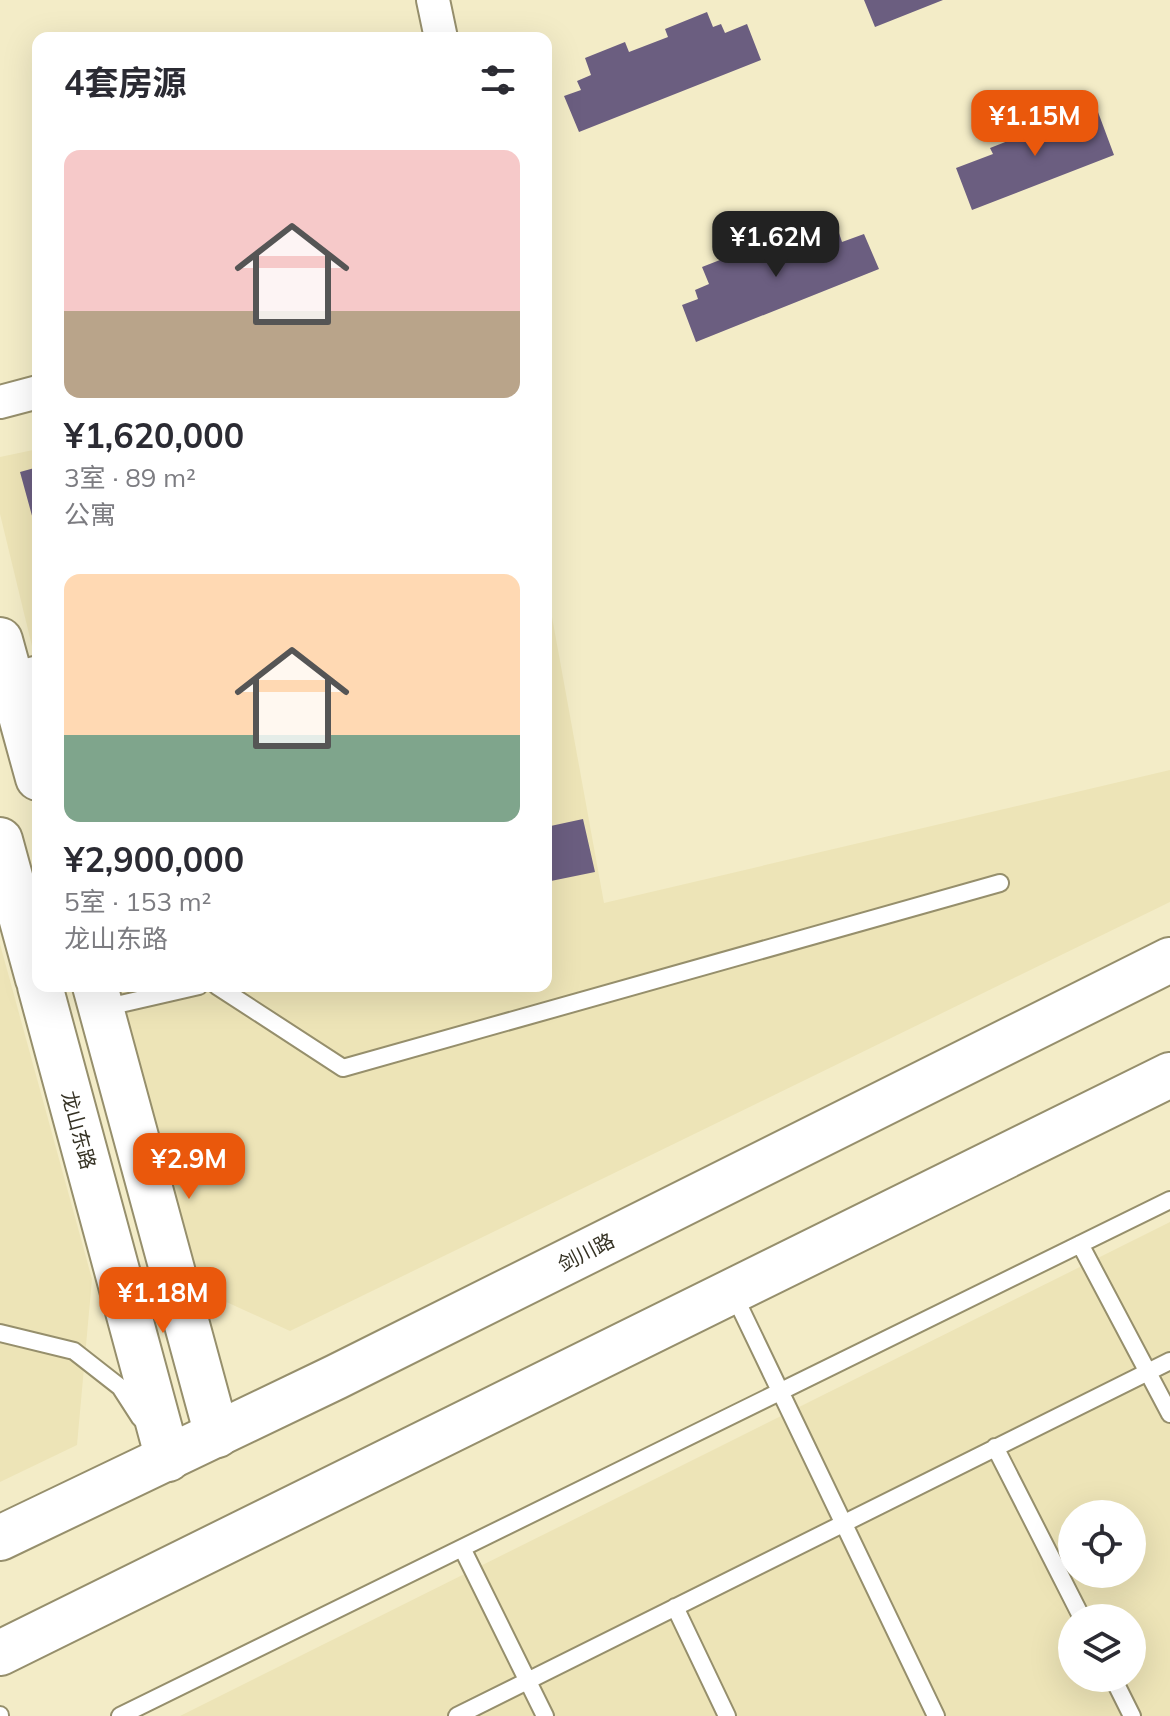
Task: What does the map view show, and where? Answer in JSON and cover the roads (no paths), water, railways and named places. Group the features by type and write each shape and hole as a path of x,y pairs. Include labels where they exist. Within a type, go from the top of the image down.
{"main road":[{"path":"12,662 32,751"},
{"path":"1,844 32,957"},
{"name":"剑川路","path":"0,1538 217,1435 1170,960"},
{"name":"龙山东路","path":"42,992 168,1459"},
{"path":"98,997 217,1435"},
{"path":"0,1653 1170,1075"},
{"path":"128,1310 179,1295"}],"street":[{"path":"433,0 440,32"},
{"path":"0,402 32,394"}],"lane":[{"path":"226,992 343,1068 1000,883"},
{"path":"98,997 144,992"},
{"path":"120,1716 150,1709 462,1548 1170,1200"},
{"path":"1080,1244 1170,1414"},
{"path":"732,1292 936,1716"},
{"path":"0,1333 74,1351 120,1387 168,1459"},
{"path":"457,1716 1170,1361"},
{"path":"995,1447 1075,1604"},
{"path":"462,1548 545,1716"},
{"path":"675,1607 727,1716"},
{"path":"1120,1692 1132,1716"}]}
